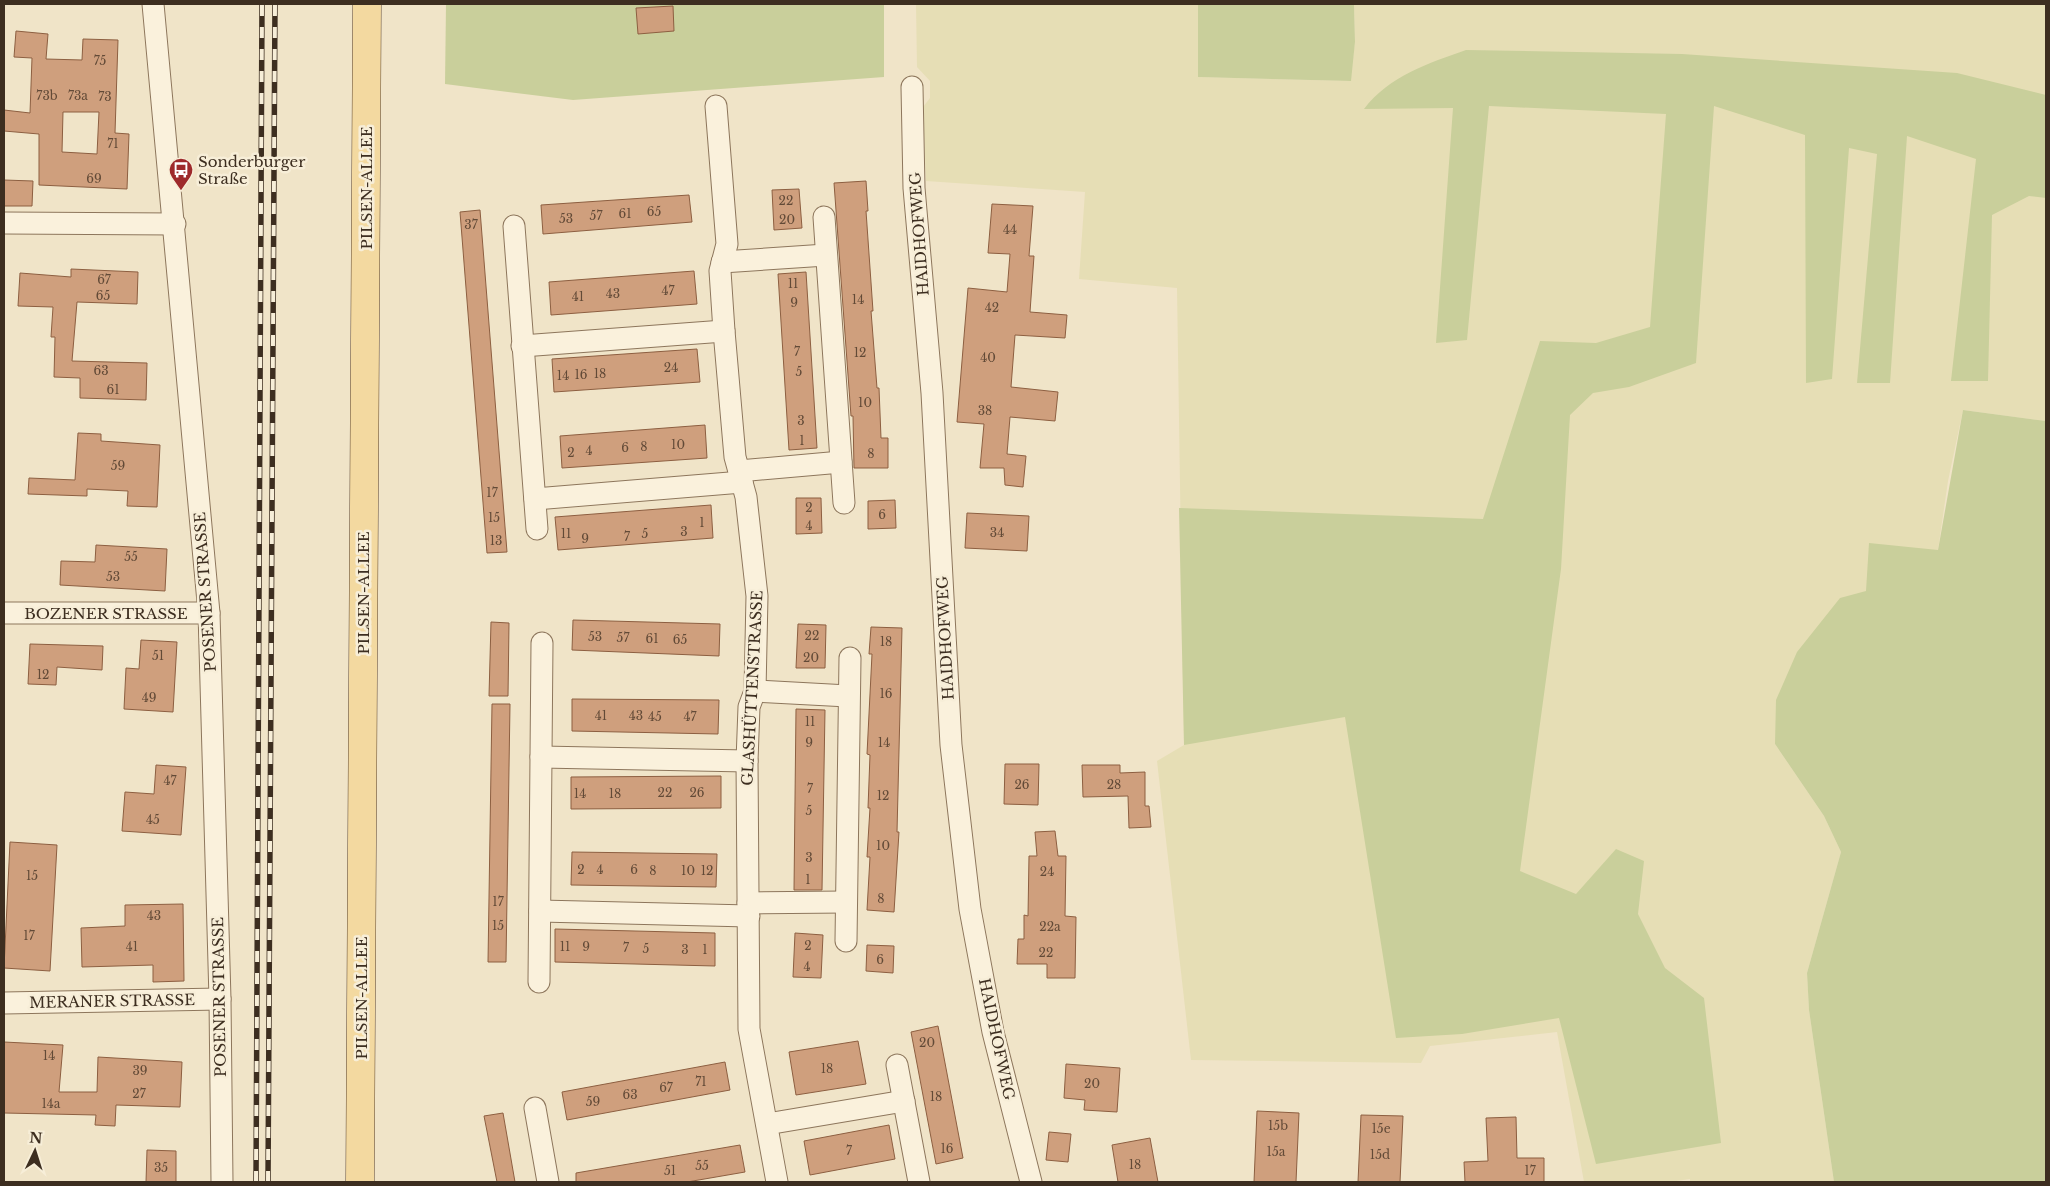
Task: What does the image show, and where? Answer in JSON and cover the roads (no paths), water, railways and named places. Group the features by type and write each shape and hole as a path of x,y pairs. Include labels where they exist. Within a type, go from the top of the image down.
{"main road":[{"name":"PILSEN-ALLEE","path":"360,1182 367,4"}],"street":[{"name":"POSENER STRASSE","path":"153,4 175,224 209,613 220,999 222,1182"},
{"name":"HAIDHOFWEG","path":"912,87 914,188 932,393 951,745 970,909 993,1032 1031,1182"},
{"name":"GLASHÜTTENSTRASSE","path":"716,106 727,244 720,271 724,331 735,457 746,497 758,596 755,691 749,707 747,761 749,1029 778,1182"},
{"path":"824,217 844,503"},
{"path":"4,223 175,224"},
{"path":"514,226 537,529"},
{"path":"722,262 826,255"},
{"path":"522,346 724,331"},
{"path":"535,499 740,477 841,462"},
{"name":"BOZENER STRASSE","path":"4,613 209,613"},
{"path":"539,982 542,643"},
{"path":"846,941 850,658"},
{"path":"755,691 848,696"},
{"path":"541,757 747,761"},
{"path":"540,911 748,910 846,902"},
{"name":"MERANER STRASSE","path":"4,1003 220,999"},
{"path":"897,1066 919,1182"},
{"path":"767,1124 904,1100"},
{"path":"535,1108 548,1182"}],"railway":[{"path":"256,1182 262,4"},
{"path":"268,1182 275,4"}],"place":[{"name":"Sonderburger Straße","path":"181,191"}]}
